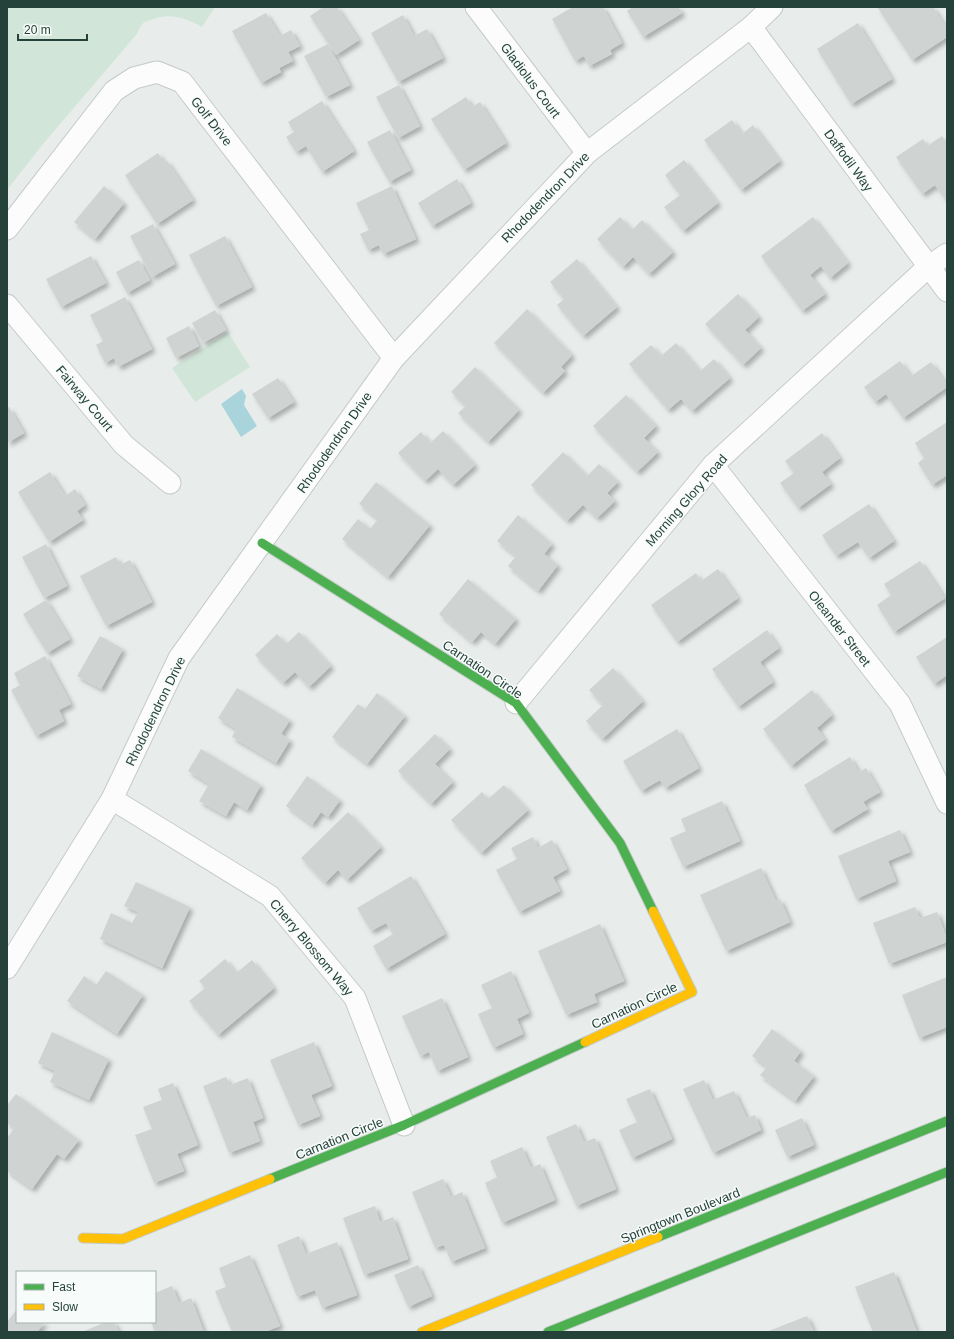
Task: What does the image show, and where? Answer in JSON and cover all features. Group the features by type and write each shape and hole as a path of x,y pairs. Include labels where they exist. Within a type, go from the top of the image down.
{"street":[{"name":"Gladiolus Court","path":"476,7 587,153"},
{"name":"Rhododendron Drive","path":"7,968 112,799 179,658 394,358 587,153 751,28 772,7"},
{"name":"Daffodil Way","path":"751,28 947,291"},
{"name":"Golf Drive","path":"7,228 114,91 134,78 157,72 182,82 394,358"},
{"name":"Morning Glory Road","path":"516,703 713,465 928,267 947,254"},
{"name":"Fairway Court","path":"7,304 124,445 170,483"},
{"name":"Oleander Street","path":"713,465 900,704 947,803"},
{"name":"Carnation Circle","path":"83,1238 123,1239 404,1125 692,992 620,843 516,703 262,543"},
{"name":"Cherry Blossom Way","path":"112,799 270,896 355,998 404,1125"},
{"name":"Springtown Boulevard","path":"422,1332 947,1121"},
{"path":"548,1332 947,1172"}],"green space":[{"path":"7,7 215,7 202,27 190,21 170,16 157,18 142,24 136,35 43,144 7,190"},
{"path":"228,332 250,367 195,402 172,368"}],"water":[{"path":"242,389 246,396 244,405 257,426 241,437 221,404"}],"building":[{"path":"323,7 337,7 359,40 336,55 310,16"},
{"path":"573,7 603,7 622,43 610,50 612,54 589,66 584,56 575,61 552,19"},
{"path":"633,7 678,7 682,13 643,37 627,11"},
{"path":"933,7 947,29 947,37 912,60 878,8"},
{"path":"266,13 280,36 291,30 300,46 288,52 293,61 279,68 281,72 261,83 232,31"},
{"path":"403,15 414,36 427,29 443,58 398,82 371,33"},
{"path":"858,23 892,79 851,104 817,49"},
{"path":"328,44 350,85 326,97 304,56"},
{"path":"399,85 420,126 398,138 376,97"},
{"path":"466,97 472,107 480,102 506,143 464,170 431,119"},
{"path":"322,101 354,151 322,172 306,146 296,152 286,137 294,132 288,122"},
{"path":"732,120 742,134 753,125 780,161 741,190 704,140"},
{"path":"390,130 411,170 389,182 367,142"},
{"path":"942,136 947,143 947,197 945,199 935,185 922,194 896,157 923,139 927,146"},
{"path":"158,153 164,162 167,161 193,200 157,224 125,175"},
{"path":"684,160 718,203 683,231 664,207 680,195 665,175"},
{"path":"457,179 471,203 432,226 418,203"},
{"path":"104,186 124,203 95,239 74,222"},
{"path":"392,186 416,239 383,254 379,245 368,250 360,234 369,230 356,203"},
{"path":"620,217 632,230 642,220 673,252 649,274 633,257 623,267 597,239"},
{"path":"813,217 848,263 830,278 821,266 810,275 825,294 802,311 761,256"},
{"path":"153,224 175,264 152,277 130,236"},
{"path":"225,236 252,287 216,306 189,255"},
{"path":"91,256 106,283 61,307 46,279"},
{"path":"577,259 617,307 583,336 557,305 564,299 550,282"},
{"path":"139,260 150,280 127,293 116,272"},
{"path":"738,294 759,317 745,330 761,348 743,365 705,324"},
{"path":"125,297 152,349 118,367 114,358 105,363 96,345 103,341 90,315"},
{"path":"527,309 572,355 561,367 565,371 543,393 494,343"},
{"path":"215,310 226,330 203,343 192,323"},
{"path":"189,326 199,346 176,358 166,338"},
{"path":"676,343 700,371 714,359 730,378 692,411 681,399 668,410 629,364 651,345 661,356"},
{"path":"900,361 911,376 931,362 947,385 947,387 903,418 886,394 875,402 864,387"},
{"path":"475,367 519,410 488,442 458,413 466,406 451,392"},
{"path":"278,378 294,402 268,418 252,394"},
{"path":"626,395 656,426 644,438 658,452 637,472 593,426"},
{"path":"9,407 24,433 7,443 7,408"},
{"path":"947,422 947,475 932,485 918,463 924,458 915,443"},
{"path":"443,431 475,465 453,485 438,469 425,481 398,453 421,432 430,443"},
{"path":"822,433 840,458 822,472 831,484 798,508 780,483 794,473 785,461"},
{"path":"563,452 587,476 599,464 618,482 607,493 615,501 597,518 583,505 567,521 531,485"},
{"path":"50,472 65,496 75,489 85,505 77,511 83,520 49,542 18,492"},
{"path":"376,482 430,525 388,577 342,539 358,519 370,529 378,519 359,504"},
{"path":"869,504 894,541 869,558 858,542 836,556 822,535"},
{"path":"518,515 552,544 544,554 558,565 538,591 508,566 516,556 497,541"},
{"path":"46,544 67,586 44,598 22,557"},
{"path":"116,557 120,565 130,560 152,602 106,626 80,576"},
{"path":"920,561 945,598 894,632 877,605 891,595 884,584"},
{"path":"718,569 738,598 677,642 651,605 696,573 701,581"},
{"path":"468,579 516,619 495,644 481,632 472,642 439,614"},
{"path":"46,600 70,639 47,653 23,614"},
{"path":"767,630 779,648 760,662 773,682 738,707 712,669"},
{"path":"299,632 331,666 309,687 295,672 283,683 255,655 277,634 286,644"},
{"path":"100,636 123,649 101,689 77,676"},
{"path":"947,637 947,675 934,684 916,657"},
{"path":"45,656 71,704 59,710 64,721 36,736 11,690 20,685 14,673"},
{"path":"613,668 643,701 602,739 586,721 603,705 589,690"},
{"path":"237,688 290,720 281,734 290,740 276,763 232,737 236,729 218,718"},
{"path":"812,690 832,715 817,728 825,739 791,766 763,729"},
{"path":"377,693 405,716 367,764 332,737 358,704 365,709"},
{"path":"677,729 699,768 665,788 660,780 641,791 623,761"},
{"path":"435,734 450,749 435,764 453,782 431,804 398,771"},
{"path":"201,749 261,785 247,810 234,802 226,816 199,801 209,784 188,771"},
{"path":"850,757 859,772 866,768 880,792 863,802 868,809 831,831 804,785"},
{"path":"307,776 340,800 328,817 321,812 312,825 286,806"},
{"path":"504,785 528,810 481,853 451,820 482,792 488,799"},
{"path":"722,801 740,841 683,867 670,838 686,831 681,819"},
{"path":"348,812 381,847 347,880 338,870 325,883 301,858"},
{"path":"900,830 910,852 888,861 896,881 856,899 838,856"},
{"path":"533,837 538,848 552,840 567,869 553,877 560,891 519,912 496,870 517,859 511,848"},
{"path":"761,868 776,901 780,899 790,922 726,951 700,895"},
{"path":"411,876 445,934 386,969 373,946 393,934 386,923 371,931 357,908"},
{"path":"136,882 190,907 162,968 100,939 111,913 132,923 138,912 124,906"},
{"path":"915,907 920,918 937,912 947,942 889,964 873,923"},
{"path":"600,924 624,981 594,994 597,1002 566,1015 538,951"},
{"path":"225,959 236,973 252,960 274,988 218,1035 189,1001 205,988 199,981"},
{"path":"106,971 143,995 117,1034 67,1001 84,976 96,985"},
{"path":"511,971 529,1013 517,1019 523,1034 493,1048 478,1014 492,1008 481,985"},
{"path":"947,977 947,1027 919,1038 902,995"},
{"path":"442,998 468,1057 437,1071 429,1052 420,1056 402,1016"},
{"path":"772,1029 801,1051 794,1061 814,1076 795,1101 760,1075 767,1067 752,1056"},
{"path":"52,1032 109,1059 89,1100 50,1082 55,1071 38,1063"},
{"path":"314,1042 332,1086 311,1095 320,1116 298,1125 270,1060"},
{"path":"226,1077 230,1085 248,1078 263,1118 253,1122 260,1141 229,1153 203,1086"},
{"path":"704,1080 713,1100 734,1091 747,1118 755,1115 761,1130 713,1153 683,1089"},
{"path":"173,1083 198,1145 177,1154 184,1171 154,1183 135,1135 152,1129 143,1107 162,1100 158,1089"},
{"path":"650,1089 672,1139 632,1158 619,1130 637,1122 626,1099"},
{"path":"16,1094 79,1140 64,1159 57,1154 32,1189 7,1171 7,1138 14,1128 7,1123 7,1105"},
{"path":"802,1118 814,1145 787,1157 775,1130"},
{"path":"576,1124 584,1142 595,1138 616,1189 576,1206 546,1137"},
{"path":"522,1147 531,1168 540,1164 555,1200 502,1223 485,1183 497,1177 490,1161"},
{"path":"443,1179 451,1197 462,1192 485,1248 451,1262 444,1245 435,1248 412,1192"},
{"path":"375,1206 380,1222 393,1217 408,1259 364,1275 343,1218"},
{"path":"299,1236 306,1254 337,1242 357,1295 322,1308 315,1290 297,1297 277,1245"},
{"path":"250,1255 280,1326 264,1332 232,1332 215,1291 226,1287 219,1268"},
{"path":"418,1265 432,1296 408,1307 394,1275"},
{"path":"894,1272 917,1332 873,1332 855,1287"},
{"path":"172,1286 179,1303 191,1298 204,1332 169,1332 168,1330 155,1332 151,1323 156,1323 156,1293"},
{"path":"16,1310 16,1323 44,1323 37,1332 7,1332 7,1322"},
{"path":"807,1316 814,1332 766,1332"},
{"path":"104,1323 114,1323 119,1332 82,1332"}],"traffic: fast":[{"path":"262,543 516,703 620,843 653,911"},
{"path":"270,1179 404,1125 585,1042"},
{"path":"658,1237 947,1121"},
{"path":"548,1332 947,1172"}],"traffic: slow":[{"path":"585,1042 692,992 653,911"},
{"path":"83,1238 123,1239 270,1179"},
{"path":"422,1332 658,1237"}]}
